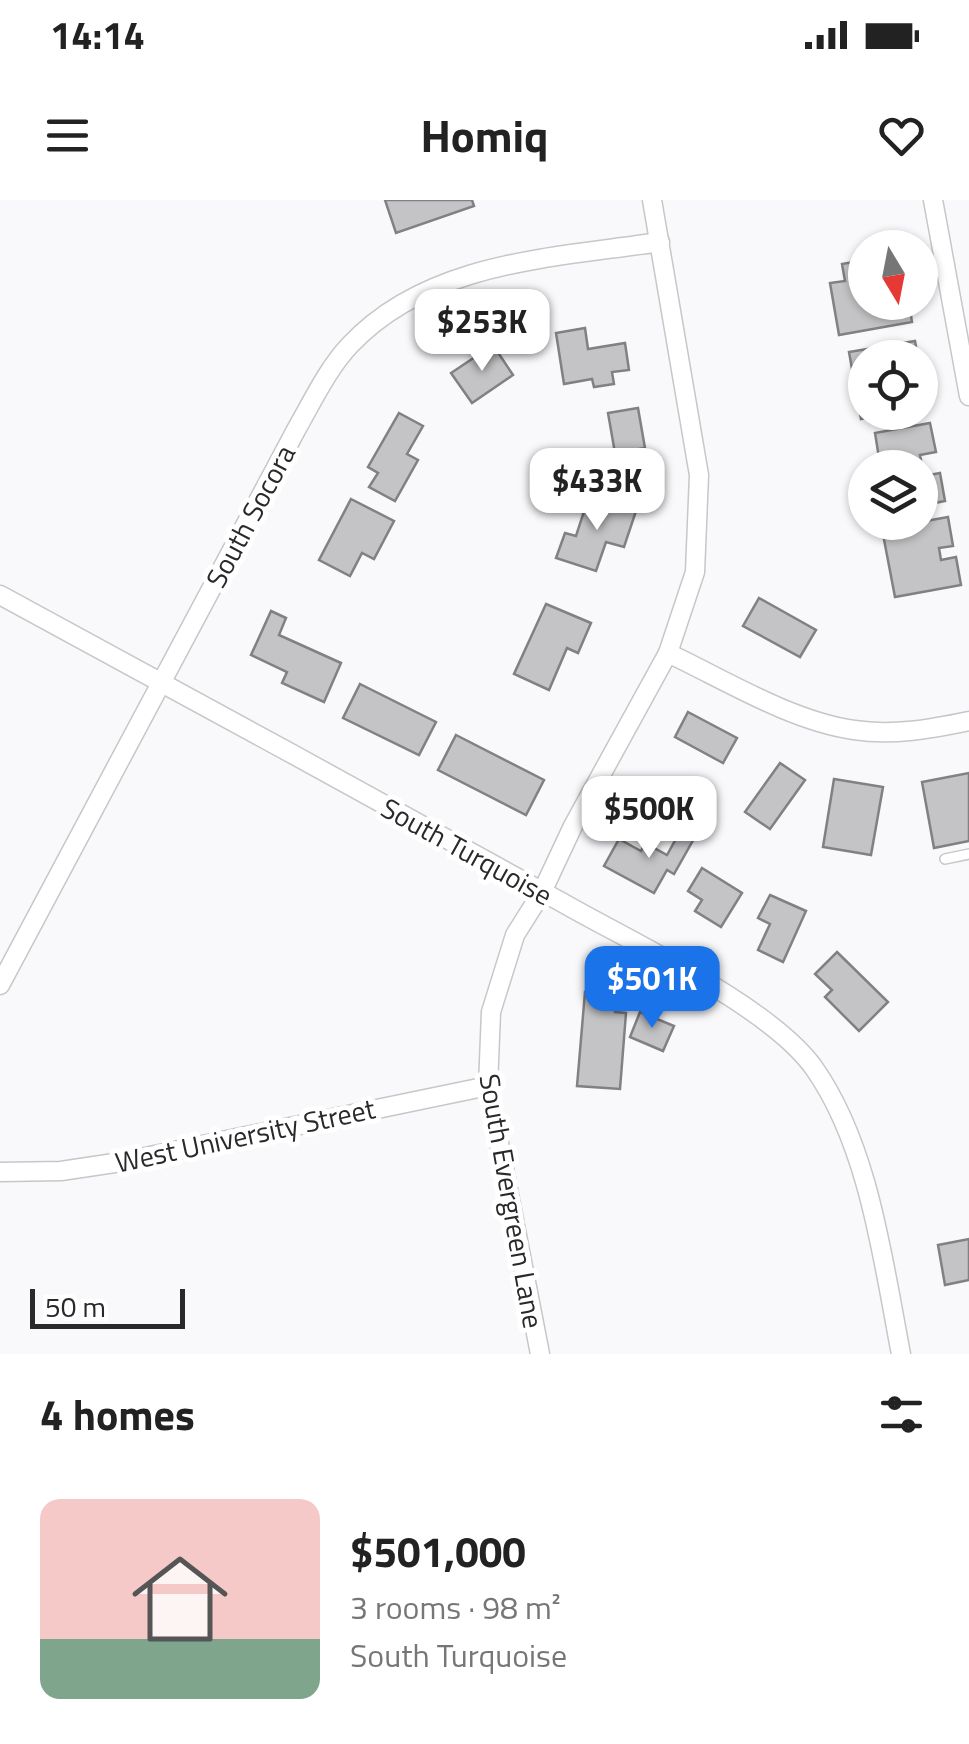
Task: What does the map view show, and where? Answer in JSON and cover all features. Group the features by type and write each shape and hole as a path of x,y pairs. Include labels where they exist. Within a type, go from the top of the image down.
{"street":[{"name":"South Evergreen Lane","path":"540,1354 488,1086 491,1012 516,934 668,653 696,572 699,474 652,200"},
{"path":"933,200 969,396"},
{"name":"South Socora","path":"0,985 296,430 349,345 398,306 455,278 519,263 660,242"},
{"name":"South Turquoise","path":"0,595 758,1015 812,1064 843,1115 865,1186 901,1354"},
{"path":"668,653 806,718 854,730 912,732 969,721"},
{"name":"West University Street","path":"0,1172 61,1172 121,1162 488,1086"}],"lane":[{"path":"946,859 969,854"}],"building":[{"path":"385,200 472,200 474,206 396,233"},
{"path":"848,263 848,320 912,322 839,335 830,283 845,281 842,264"},
{"path":"585,328 588,349 625,343 629,370 612,372 614,384 594,387 592,379 564,384 556,333"},
{"path":"493,345 513,375 472,403 451,373"},
{"path":"638,408 645,448 615,453 608,413"},
{"path":"399,413 423,426 407,454 418,460 395,501 369,487 378,473 368,467"},
{"path":"931,430 936,450 878,450 875,433"},
{"path":"938,473 940,473 945,501 938,502"},
{"path":"589,496 636,511 624,547 606,542 596,571 556,558 565,533 576,536"},
{"path":"351,499 394,521 374,559 362,553 350,576 319,560"},
{"path":"948,517 953,546 939,548 941,560 956,557 961,585 895,597 884,540 938,540 938,519"},
{"path":"759,598 816,630 800,657 743,626"},
{"path":"546,604 591,623 578,653 567,648 549,690 514,674"},
{"path":"271,611 286,618 279,635 341,663 324,702 282,683 287,672 251,655"},
{"path":"360,684 436,722 419,755 343,718"},
{"path":"688,712 737,738 723,763 675,737"},
{"path":"456,735 544,780 526,815 438,770"},
{"path":"780,763 805,780 770,829 745,812"},
{"path":"969,773 969,841 934,848 922,782"},
{"path":"834,779 883,787 871,855 823,847"},
{"path":"682,828 696,835 674,874 667,870 654,893 604,866 619,839 641,851 645,843 667,855"},
{"path":"702,868 742,893 721,927 695,911 702,900 688,891"},
{"path":"770,895 806,911 783,962 758,950 770,924 758,918"},
{"path":"837,952 888,1002 859,1031 825,997 832,990 815,974"},
{"path":"585,992 616,994 615,1012 626,1013 620,1089 577,1086"},
{"path":"640,1012 674,1026 663,1051 630,1037"},
{"path":"969,1239 969,1280 945,1285 938,1245"}]}
